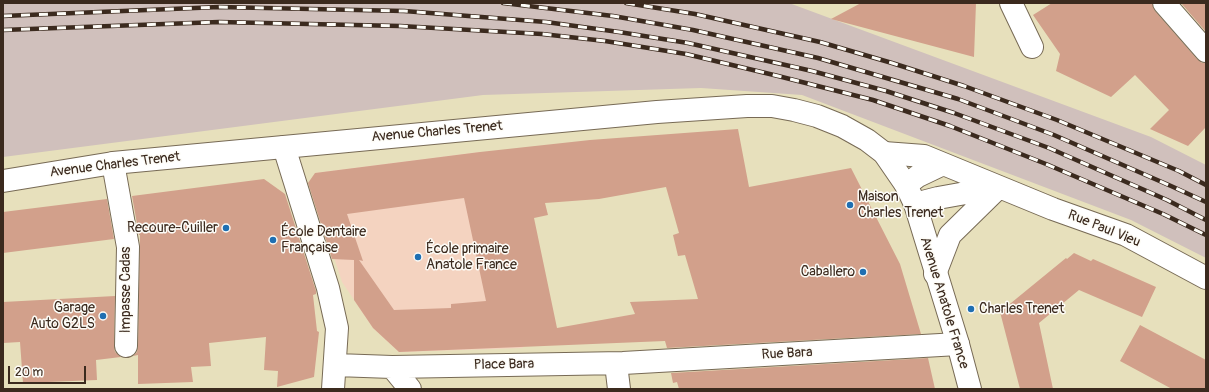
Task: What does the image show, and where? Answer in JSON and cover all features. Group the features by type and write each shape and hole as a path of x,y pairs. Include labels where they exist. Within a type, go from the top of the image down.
{"street":[{"path":"1011,3 1032,48"},
{"path":"1164,3 1206,51"},
{"name":"Avenue Charles Trenet","path":"3,182 113,163 657,112 747,106 772,106 817,116 842,126 867,140"},
{"name":"Avenue Anatole France","path":"867,140 884,153 910,195 958,344 970,389"},
{"path":"284,147 328,288 338,328 333,389"},
{"name":"Rue Paul Vieu","path":"884,153 924,156 1053,209 1126,235 1206,278"},
{"name":"Impasse Cadas","path":"113,163 128,247 126,346"},
{"path":"943,164 918,176 910,195 938,198 999,187"},
{"path":"935,274 950,235 999,187"},
{"name":"Rue Bara","path":"616,364 958,344"},
{"path":"616,364 620,389"},
{"name":"Place Bara","path":"336,365 392,367 616,364"},
{"path":"392,367 410,389"}],"shaded area":[{"path":"3,3 789,3 1151,137 1206,165 1206,258 1131,220 802,95 701,88 483,95 3,157"},
{"name":"École primaire Anatole France","path":"480,152 523,348 399,352 373,328 342,282 318,208 315,173"}],"building":[{"path":"861,3 976,3 974,57 831,19"},
{"path":"1052,3 1152,3 1155,11 1197,59 1202,63 1206,63 1206,127 1188,146 1150,129 1169,110 1135,75 1111,97 1056,71 1060,54 1033,15"},
{"path":"1181,3 1206,3 1206,32"},
{"path":"738,129 749,187 851,168 900,264 921,334 667,348 665,341 399,352 373,328 354,300 354,260 332,259 308,183 315,173 590,140","holes":["666,187 679,233 673,235 678,256 685,255 698,299 630,302 635,314 557,328 534,218 548,215 545,203 599,199","464,198 486,301 451,304 451,308 394,310 359,260 363,261 347,214"]},
{"path":"264,179 285,194 316,291 316,294 313,295 317,331 319,332 314,377 277,387 278,371 264,370 266,337 209,343 211,366 191,367 193,382 138,384 138,355 133,356 137,352 138,346 140,235 132,196"},
{"path":"107,199 114,239 3,253 3,212"},
{"path":"1074,253 1091,261 1093,259 1156,287 1142,317 1079,290 1039,323 1053,389 1020,389 1000,312"},
{"path":"115,296 114,346 115,352 121,357 96,360 97,380 23,383 20,342 3,343 3,302"},
{"path":"1140,325 1206,360 1206,389 1172,389 1120,361"},
{"path":"928,358 935,389 679,389 677,382 673,383 671,373"}],"railway":[{"path":"503,3 613,16 693,30 818,58 958,99 1054,135 1206,202"},
{"path":"626,3 695,14 820,42 892,63 964,86 1057,120 1179,171 1206,185"},
{"path":"3,16 219,7 404,11 546,22 688,43 812,71 886,91 954,113 1049,148 1167,200 1206,220"},
{"path":"3,30 219,22 400,26 542,34 605,41 686,54 873,100 950,126 1046,164 1163,214 1206,235"}],"place":[{"name":"Maison Charles Trenet","path":"850,205"},
{"name":"Recoure-Cuiller","path":"226,228"},
{"name":"École Dentaire Française","path":"273,240"},
{"name":"École primaire Anatole France","path":"418,257"},
{"name":"Caballero","path":"863,272"},
{"name":"Charles Trenet","path":"971,309"},
{"name":"Garage Auto G2LS","path":"103,316"}]}
